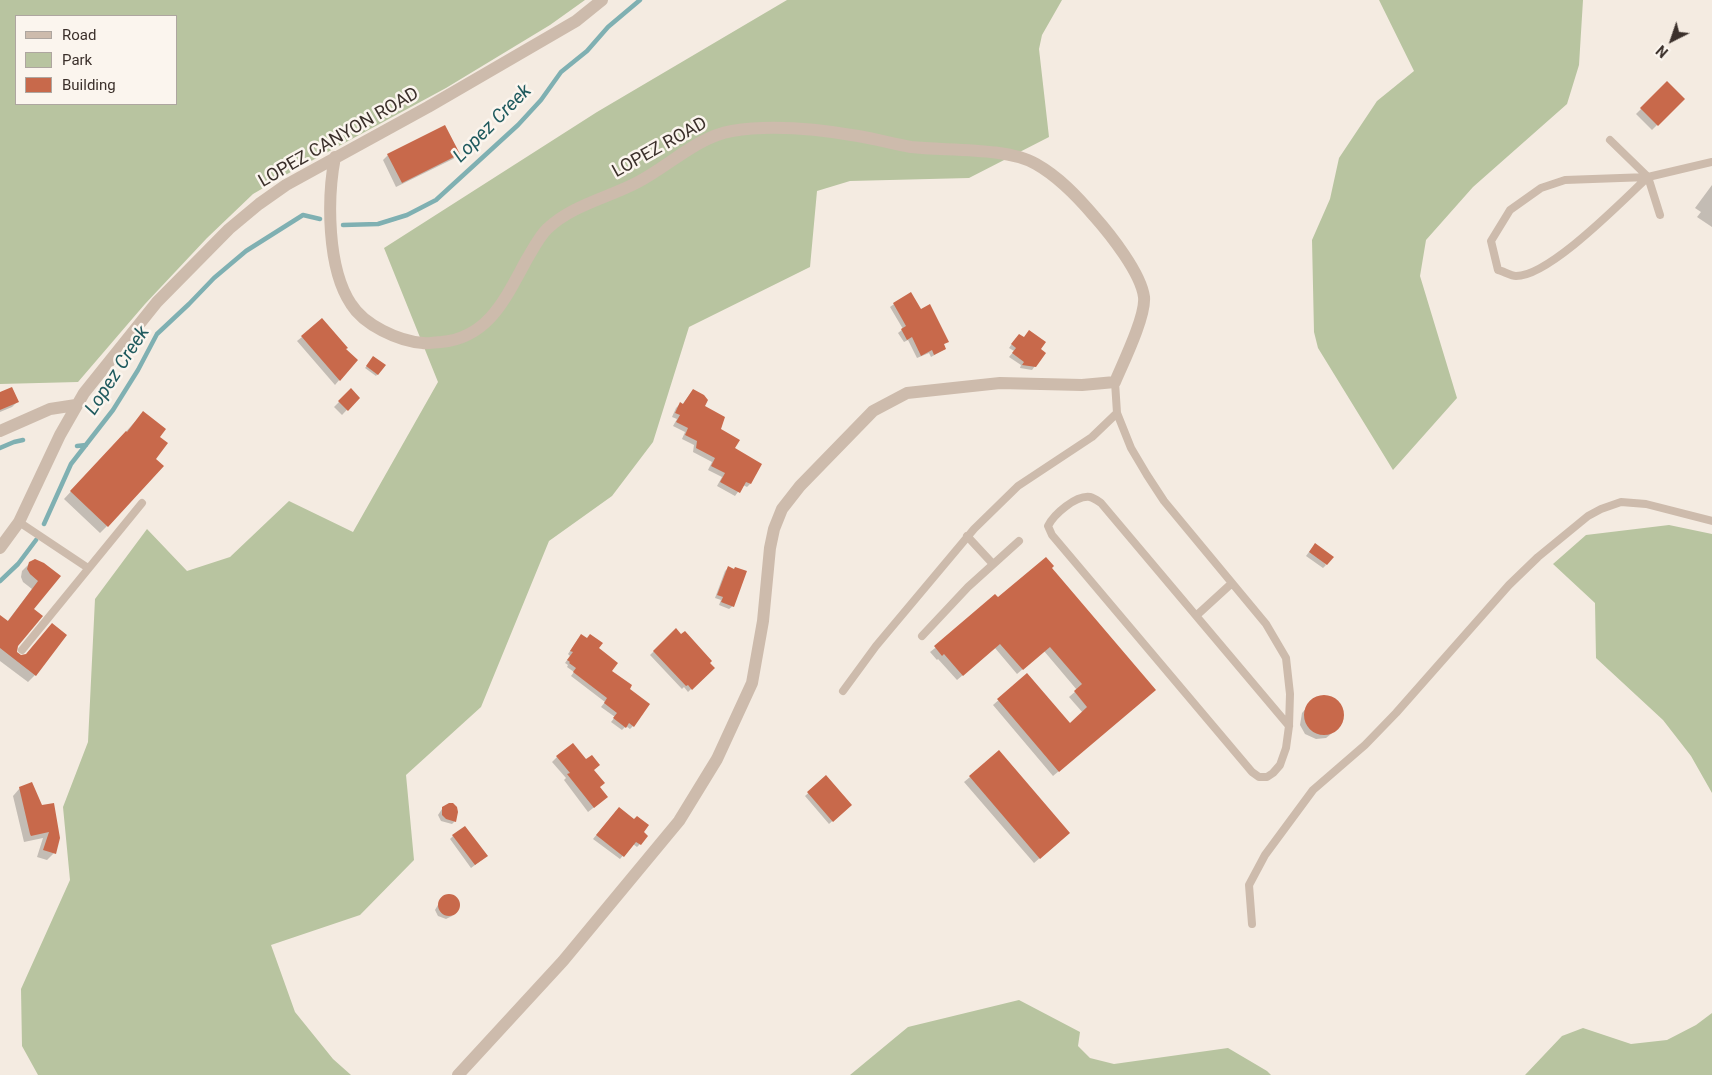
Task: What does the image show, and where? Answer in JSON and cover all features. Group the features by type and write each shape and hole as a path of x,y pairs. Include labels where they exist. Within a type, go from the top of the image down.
{"street":[{"name":"LOPEZ CANYON ROAD","path":"0,548 19,522 60,435 76,405 92,382 157,302 229,229 286,185 428,107 576,21 602,0"},
{"name":"LOPEZ ROAD","path":"335,157 331,177 330,199 334,258 341,286 352,306 364,318 400,338 423,343 450,341 470,334 486,323 502,304 544,232 570,212 639,182 701,143 730,131 770,128 817,130 909,146 1004,154 1034,162 1073,191 1116,242 1139,282 1144,298 1142,315 1115,382"},
{"path":"458,1075 564,961 673,828 716,759 752,683 763,622 770,548 774,529 782,508 800,486 873,411 907,393 1000,383 1082,385 1115,382"},
{"path":"0,431 50,409 76,405"}],"lane":[{"path":"1610,140 1648,177 1660,215"},
{"path":"1648,177 1584,238 1540,269 1516,276 1498,270 1491,241 1510,210 1541,188 1565,180 1648,177 1712,162"},
{"path":"1115,382 1117,412 1131,448 1147,475 1164,501 1266,624 1286,658 1290,694 1289,726 1286,748 1280,765 1273,773 1267,777 1259,777 1252,772 1052,535 1048,526 1052,518 1062,509 1083,498 1091,497 1102,502 1289,726"},
{"path":"843,690 876,646 967,536 1018,486 1092,437 1117,412"},
{"path":"1252,924 1249,885 1265,855 1313,790 1365,745 1396,713 1509,586 1538,557 1588,516 1621,502 1646,504 1712,521"},
{"path":"22,650 142,503"},
{"path":"19,522 88,568"},
{"path":"967,536 993,564"},
{"path":"922,636 968,587 1019,541"},
{"path":"1197,615 1232,583"}],"green space":[{"path":"0,0 585,0 550,25 446,88 253,194 207,238 145,304 78,382 0,384"},
{"path":"787,0 1062,0 1042,35 1039,49 1049,137 969,178 850,181 817,191 810,267 689,327 653,442 612,496 549,541 481,707 406,775 414,860 360,915 271,945 295,1012 333,1059 351,1075 38,1075 22,1046 21,989 70,880 63,807 88,742 95,599 147,529 187,571 230,557 289,501 353,532 438,382 384,248 597,112"},
{"path":"1379,0 1583,0 1579,65 1567,104 1473,187 1426,240 1420,276 1457,398 1393,470 1318,348 1314,332 1312,240 1330,199 1339,158 1377,101 1414,71"},
{"path":"1669,525 1712,534 1712,793 1691,756 1663,720 1596,658 1595,603 1553,564 1586,535"},
{"path":"1019,1000 1080,1032 1078,1046 1090,1058 1114,1064 1228,1048 1271,1075 850,1075 908,1027"},
{"path":"1712,1013 1712,1075 1525,1075 1562,1036 1583,1028 1631,1044 1667,1040 1696,1025"}],"building":[{"path":"1667,81 1685,99 1658,126 1640,108"},
{"path":"445,125 460,154 402,183 387,154"},
{"path":"911,292 921,309 930,304 949,342 944,344 946,349 934,355 932,350 921,356 912,337 907,340 901,329 906,326 893,303"},
{"path":"322,318 348,348 346,349 358,360 340,381 301,336"},
{"path":"1029,330 1046,342 1041,349 1046,353 1036,367 1022,365 1024,362 1012,353 1016,348 1011,344 1019,334 1024,337"},
{"path":"373,356 386,365 378,375 366,366"},
{"path":"12,387 19,402 0,410 0,392"},
{"path":"351,388 360,398 348,411 338,401"},
{"path":"693,389 704,395 708,400 705,406 725,417 721,429 740,440 735,448 762,464 751,484 746,482 740,493 720,482 725,473 711,466 715,458 696,448 697,441 685,435 688,428 676,422 680,415 675,413 680,402 683,404"},
{"path":"143,411 166,429 160,437 168,443 156,459 164,466 108,527 70,491 127,432"},
{"path":"1315,543 1334,557 1327,565 1309,552"},
{"path":"1046,557 1054,566 1052,568 1156,690 1059,772 997,699 1027,673 1070,723 1087,707 1074,691 1082,684 1050,647 1023,670 1000,644 963,676 944,654 942,656 934,646 995,594 998,597"},
{"path":"35,559 44,563 61,576 34,609 43,616 18,646 17,652 21,655 26,654 52,623 67,635 36,676 0,648 0,615 8,621 38,581 27,569 29,562"},
{"path":"728,566 747,571 734,607 721,602 723,597 717,595"},
{"path":"676,628 681,634 685,631 712,661 710,663 715,668 692,690 653,651"},
{"path":"581,634 587,638 590,634 603,643 599,648 618,663 612,671 632,685 630,689 650,704 634,727 629,723 626,728 613,718 617,713 604,703 607,698 573,672 576,668 567,660 573,652 570,651"},
{"path":"1324,695 1338,701 1344,715 1338,729 1324,735 1310,729 1304,715 1310,701"},
{"path":"573,743 586,759 592,755 600,765 594,770 605,783 600,787 608,797 594,808 567,774 570,773 556,756"},
{"path":"999,750 1070,833 1040,859 969,776"},
{"path":"826,775 852,805 833,822 807,792"},
{"path":"32,782 42,805 54,803 60,838 56,854 43,850 49,832 31,836 30,834 19,787"},
{"path":"453,803 457,807 456,822 446,819 442,815 442,807"},
{"path":"619,807 634,819 637,816 649,825 644,832 648,836 641,845 636,842 624,857 596,835"},
{"path":"465,826 488,856 475,865 452,835"},
{"path":"449,894 457,897 460,905 457,913 449,916 441,913 438,905 441,897"}],"waterway":[{"name":"Lopez Creek","path":"343,225 378,224 407,215 436,200 518,125 541,100 561,72 587,51 608,27 640,0"},
{"name":"Lopez Creek","path":"44,524 71,464 113,410 138,370 157,334 214,278 246,251 303,215 320,219"},
{"path":"0,448 23,440"},
{"name":"Lopez Creek","path":"77,446 86,445"},
{"name":"Lopez Creek","path":"0,581 18,564 36,540"}]}
